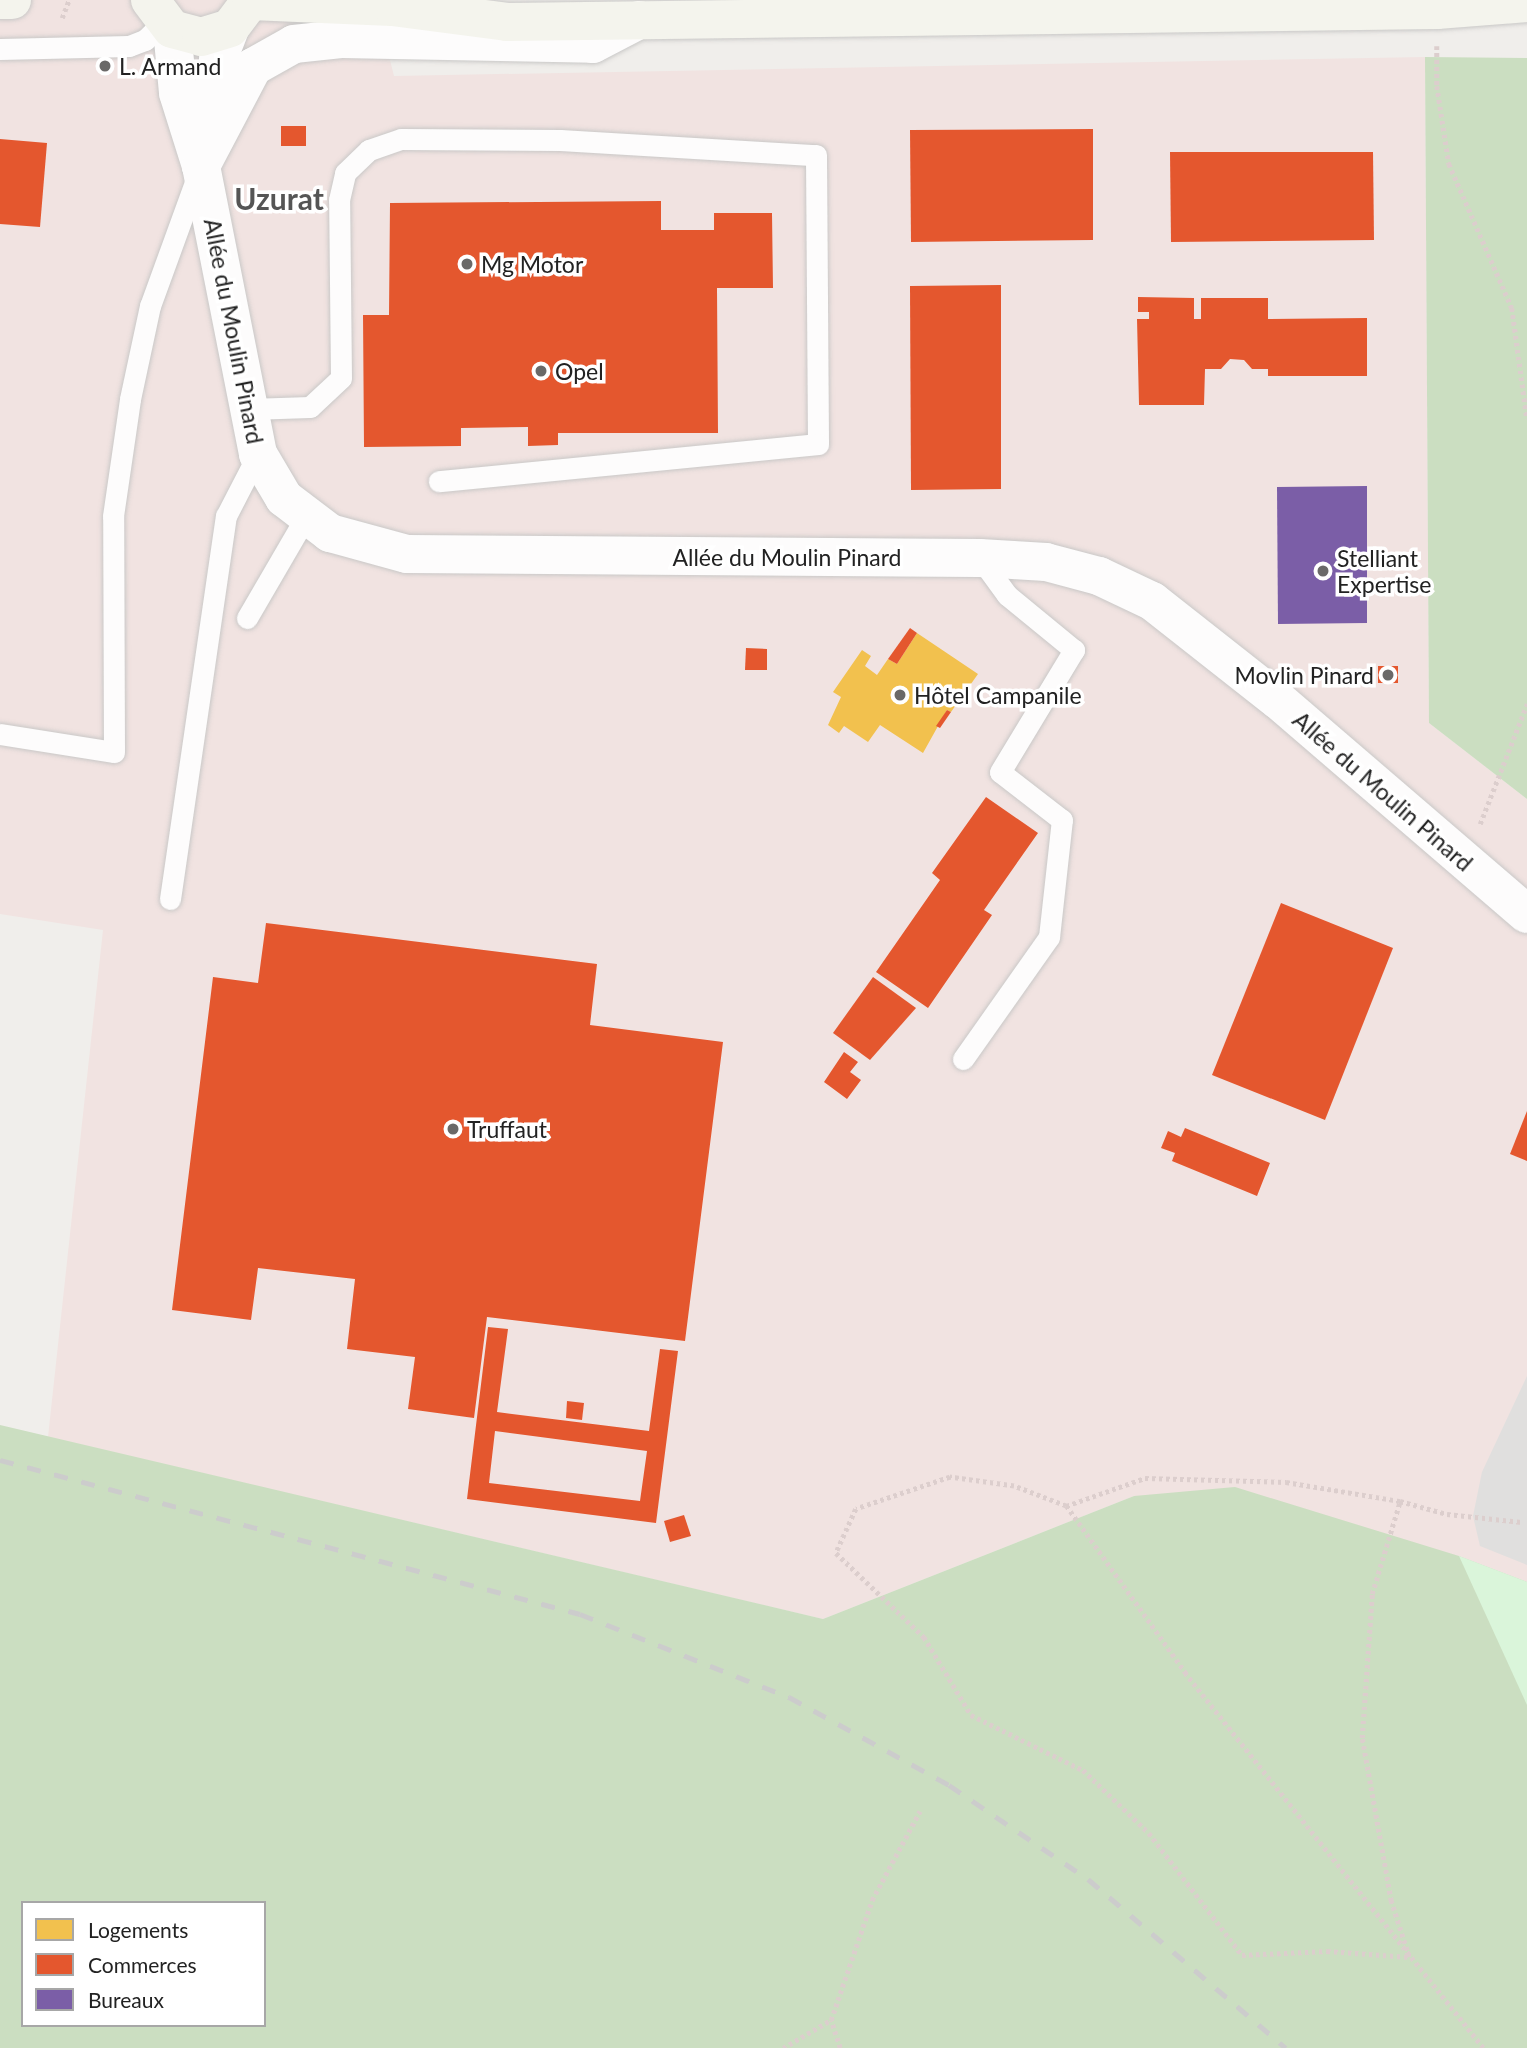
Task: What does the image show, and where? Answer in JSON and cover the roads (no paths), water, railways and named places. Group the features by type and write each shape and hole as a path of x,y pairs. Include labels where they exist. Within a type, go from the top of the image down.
{"main road":[{"path":"0,0 12,0"},
{"path":"162,17 201,37 244,9 392,7 508,22 1437,10 1527,3"}],"street":[{"path":"392,7 446,0"},
{"name":"Allée du Moulin Pinard","path":"201,166 218,60 244,9"},
{"name":"Allée du Moulin Pinard","path":"162,17 178,93 201,166 258,454 285,498 330,533 407,554 980,558 1046,562 1099,576 1152,601 1278,700 1527,914"},
{"path":"201,166 233,98 253,67 294,44 341,39 593,44 639,20"}],"lane":[{"path":"0,49 129,46 145,40 162,17"},
{"path":"249,409 310,407 341,378 339,200 345,173 369,150 401,139 560,140 816,155 818,444 439,481"},
{"path":"0,734 114,752 113,516 130,399 150,306 201,166"},
{"path":"170,899 226,516 258,454"},
{"path":"247,618 307,515"},
{"path":"963,1059 1049,937 1062,820 1000,772 1074,650 1007,595 980,558"}],"railway":[{"path":"0,1460 580,1614 789,1697 949,1785 1088,1879 1286,2048"}],"place":[{"name":"L. Armand","path":"105,66"},
{"name":"Mg Motor","path":"467,264"},
{"name":"Opel","path":"541,371"},
{"name":"Stelliant Expertise","path":"1323,571"},
{"name":"Movlin Pinard","path":"1388,675"},
{"name":"Hôtel Campanile","path":"900,695"},
{"name":"Truffaut","path":"453,1129"}],"district":[{"name":"Uzurat","path":"279,198"}]}
